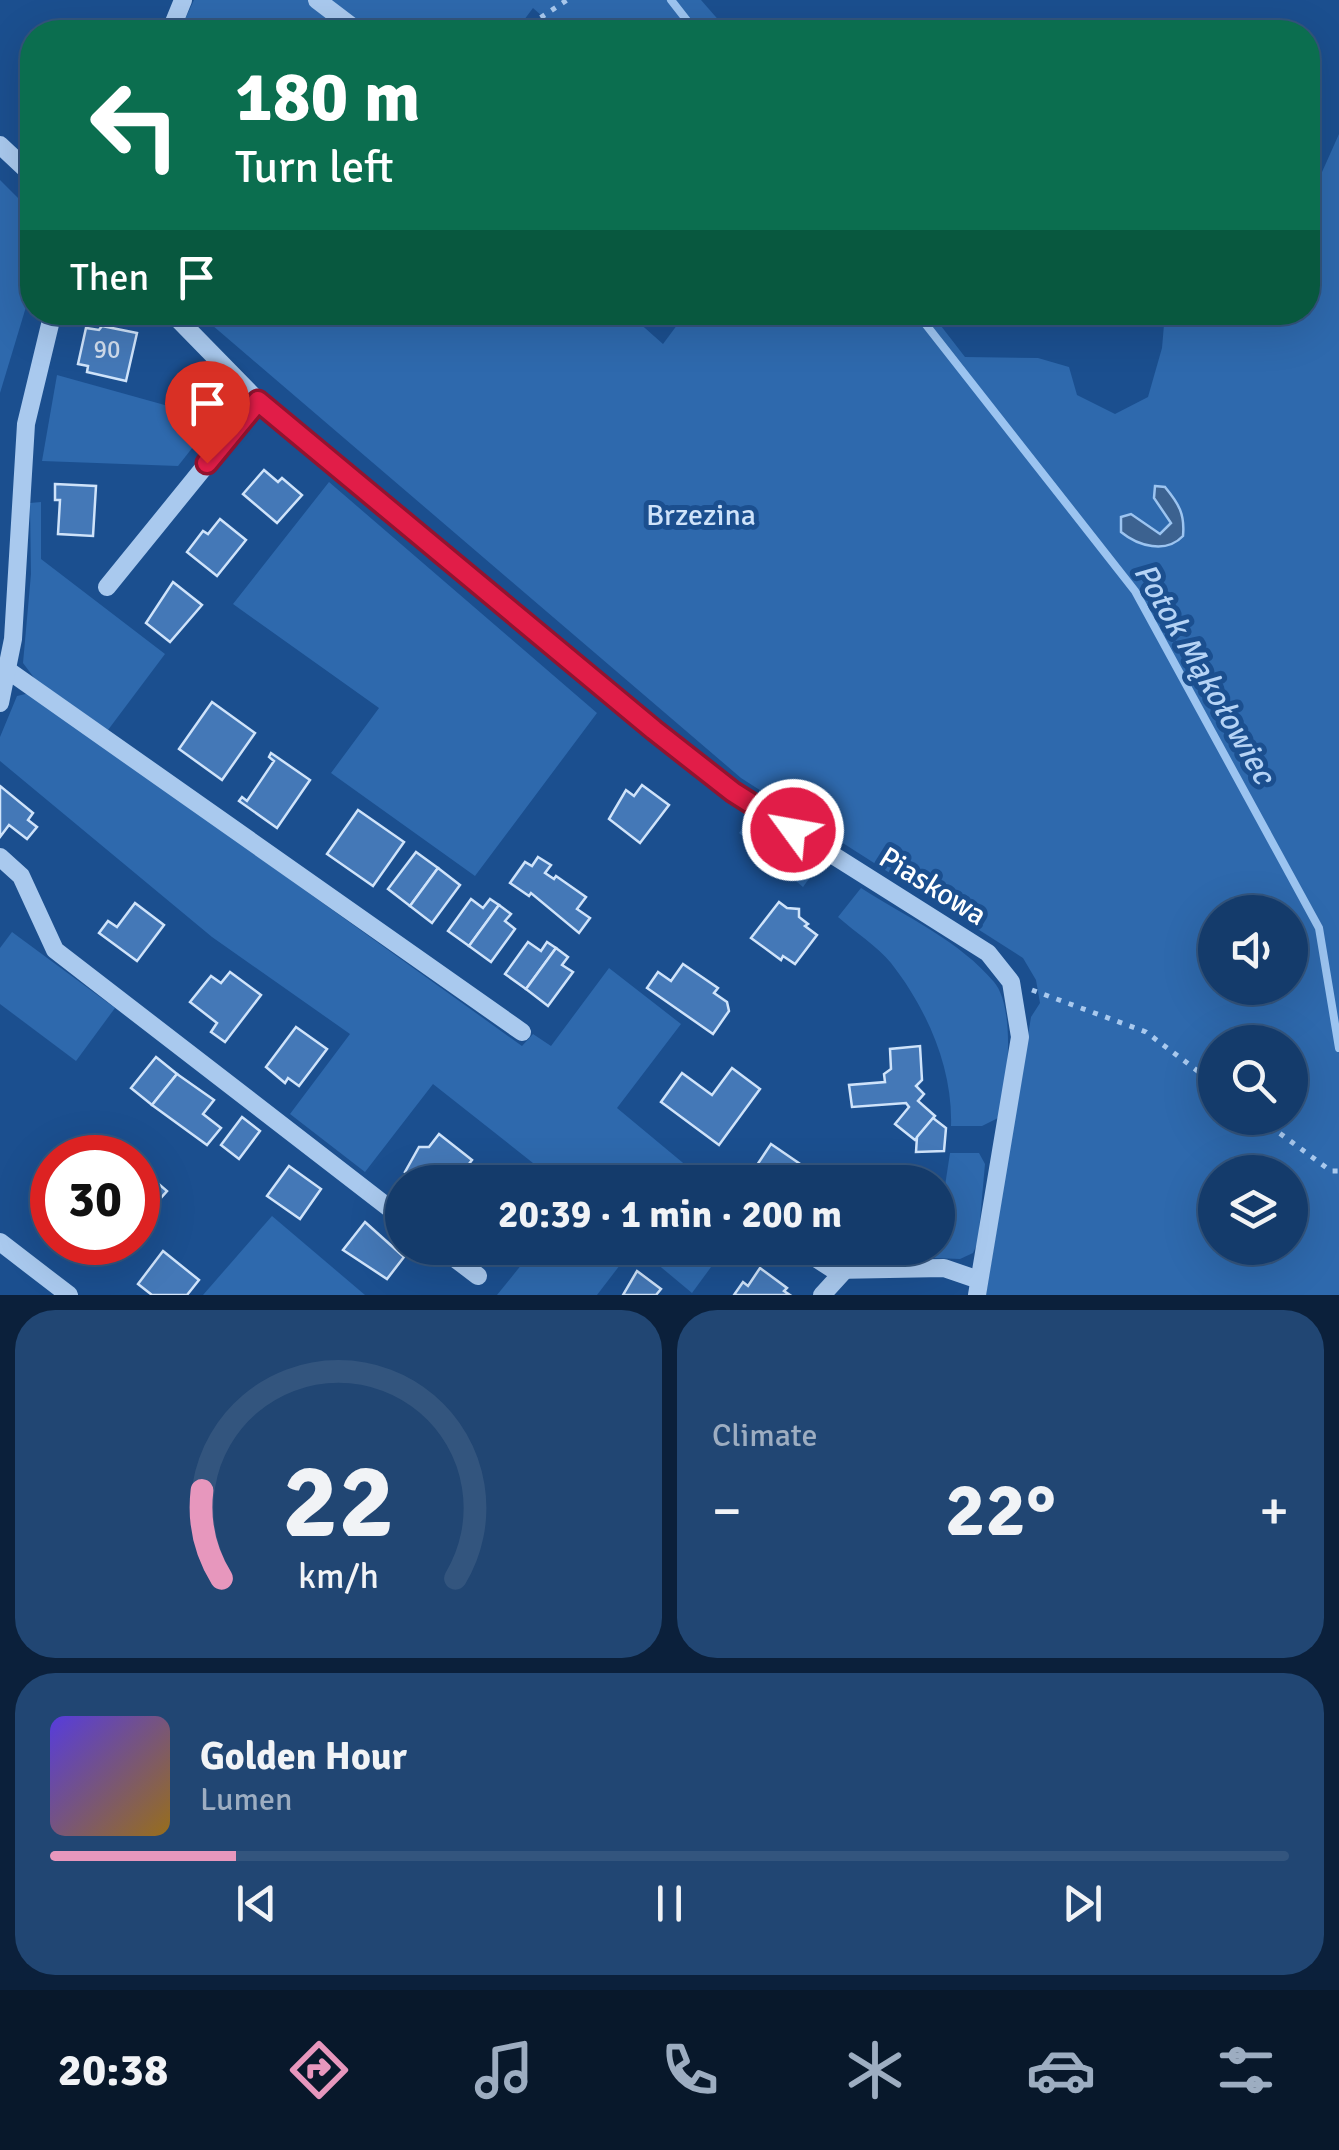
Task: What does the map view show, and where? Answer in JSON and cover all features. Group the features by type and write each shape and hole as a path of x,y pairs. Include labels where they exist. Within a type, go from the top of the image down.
{"street":[{"path":"318,0 344,20"},
{"path":"0,145 20,164"},
{"path":"0,702 9,671 24,438 50,325"},
{"name":"Piaskowa","path":"184,325 258,401 733,792 988,953 1011,982"},
{"path":"106,587 258,401"},
{"path":"9,671 522,1032"},
{"path":"0,857 21,876 55,950 385,1205"},
{"path":"826,1265 844,1272 944,1268 978,1288 1020,1037 1011,982"},
{"path":"0,1242 69,1295"},
{"path":"463,1265 478,1276"},
{"path":"822,1295 844,1272"}],"path":[{"path":"537,20 567,0"},
{"path":"1011,982 1146,1032 1198,1071"},
{"path":"1282,1135 1331,1172 1339,1171"}],"green space":[{"path":"194,0 701,0 718,20 546,20 533,8 524,20 185,20"},
{"name":"Brzezina","path":"1339,134 1339,1295 986,1295 1031,1017 1040,1003 1036,980 1023,958 741,778 212,325 642,325 663,344 677,325 940,325 965,357 1038,358 1069,367 1077,395 1115,414 1148,397 1162,348 1164,325 1320,325 1320,177"},
{"path":"0,180 20,200 21,325 0,393"},
{"path":"57,375 215,419 178,466 42,461"},
{"path":"329,482 597,713 475,876 331,773 379,708 233,604"},
{"path":"41,502 41,559 165,654 108,730 35,679 23,663 31,574 30,503"},
{"path":"30,693 522,1046 533,1034 551,1046 609,968 681,1024 617,1108 686,1165 535,1165 433,1084 365,1172 290,1114 350,1034 212,937 0,761 0,737 17,696"},
{"path":"747,821 822,861 803,887 739,833"},
{"path":"861,888 949,942 994,982 1001,994 1008,1028 1005,1087 998,1118 982,1126 951,1126 942,1061 916,1000 885,957 838,917"},
{"path":"12,932 115,1008 76,1061 0,1004 0,948"},
{"path":"950,1153 979,1153 985,1164 978,1242 973,1253 960,1259 955,1259 955,1165 948,1165"},
{"path":"272,1216 365,1295 203,1295"},
{"path":"521,1265 620,1265 597,1295 497,1295"},
{"path":"658,1265 713,1265 692,1293"}],"shaded area":[{"path":"1155,486 1165,487 1170,493 1183,521 1183,536 1169,545 1144,544 1121,532 1121,517 1131,514 1160,534 1171,523 1154,498"}],"building":[{"path":"102,326 137,333 126,381 87,372 88,366 78,364 86,328 99,330"},
{"path":"264,470 278,482 282,478 302,495 277,523 243,494"},
{"path":"55,484 96,486 93,536 58,534 60,500 55,500"},
{"path":"220,519 246,540 217,576 187,552 203,531 208,534"},
{"path":"173,582 202,605 170,642 146,623"},
{"path":"212,702 255,733 222,780 179,749"},
{"path":"271,753 310,780 277,828 239,801 242,797 247,801 274,761 269,757"},
{"path":"642,785 669,805 640,843 609,819 626,790 634,796"},
{"path":"0,786 33,813 28,820 37,827 27,839 9,825 0,837"},
{"path":"358,810 404,842 373,886 327,854"},
{"path":"416,852 438,868 410,906 388,889"},
{"path":"538,857 551,865 545,873 586,897 577,909 590,918 579,933 531,893 529,896 510,883 525,862 532,866"},
{"path":"438,868 460,885 432,923 410,906"},
{"path":"471,899 483,908 490,899 499,905 469,946 448,931"},
{"path":"779,902 787,908 799,909 799,917 808,924 805,926 817,935 795,964 783,956 781,960 751,938"},
{"path":"135,903 164,925 137,961 99,933 108,921 117,927"},
{"path":"499,905 511,914 505,921 515,929 491,962 469,946"},
{"path":"528,942 541,951 547,942 556,948 526,989 505,974"},
{"path":"556,948 568,957 562,965 573,972 548,1006 526,989"},
{"path":"683,964 718,988 714,993 727,1002 729,1011 713,1034 647,988 658,972 671,981"},
{"path":"230,972 261,995 225,1042 211,1032 217,1023 190,1002 211,976 221,983"},
{"path":"296,1027 327,1049 299,1086 288,1078 285,1083 266,1067"},
{"path":"920,1046 922,1080 916,1086 924,1094 918,1101 935,1116 915,1140 895,1124 909,1107 906,1103 852,1107 849,1085 885,1082 884,1074 891,1069 890,1049"},
{"path":"156,1057 177,1074 152,1105 131,1088"},
{"path":"732,1068 760,1089 719,1145 661,1102 682,1073 712,1095"},
{"path":"177,1074 214,1100 203,1114 221,1128 207,1145 152,1105"},
{"path":"242,1117 260,1131 239,1159 221,1145"},
{"path":"933,1118 946,1128 944,1151 916,1152 917,1137"},
{"path":"439,1134 472,1160 468,1165 409,1165 419,1147 429,1147"},
{"path":"771,1144 802,1165 757,1165"},
{"path":"289,1166 321,1189 300,1219 267,1196"},
{"path":"365,1222 385,1240 385,1265 398,1265 387,1279 343,1250"},
{"path":"163,1251 199,1280 187,1295 152,1295 138,1284 152,1265 160,1265"},
{"path":"760,1268 787,1288 784,1291 790,1295 734,1295 743,1282 748,1286"},
{"path":"637,1271 661,1289 656,1295 623,1295"}],"waterway":[{"name":"Potok Mąkołowiec","path":"671,0 687,20"},
{"name":"Potok Mąkołowiec","path":"926,325 1135,591 1319,928 1339,1048"}],"route":[{"path":"207,463 258,401 654,730 733,792 793,830"}]}
